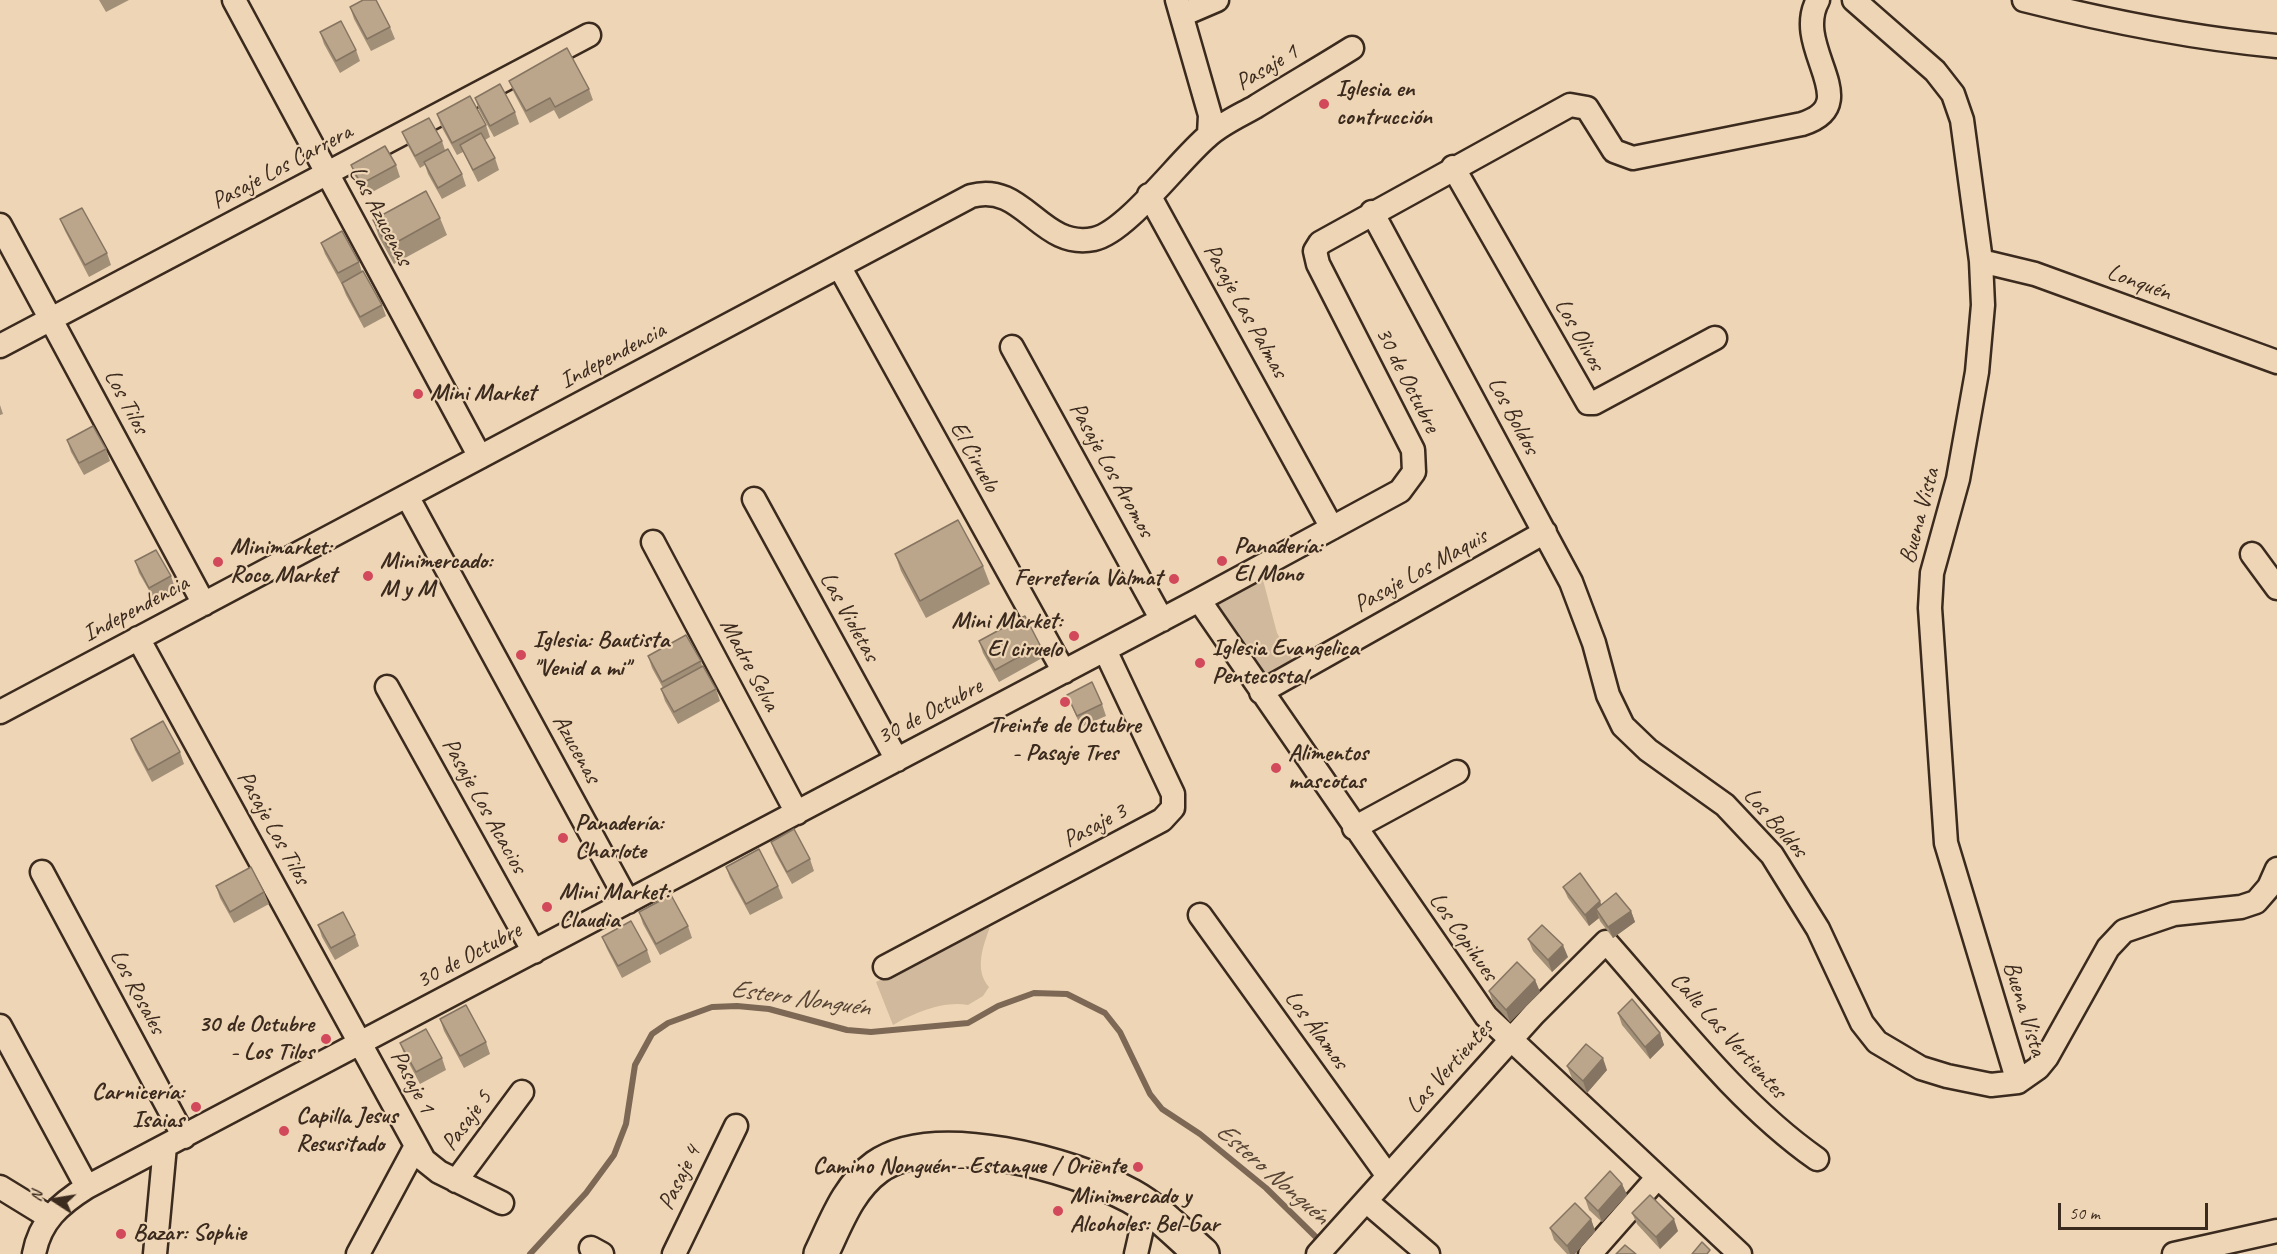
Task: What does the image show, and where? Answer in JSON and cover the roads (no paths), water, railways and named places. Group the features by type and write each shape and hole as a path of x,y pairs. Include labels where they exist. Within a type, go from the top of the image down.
{"main road":[{"path":"821,1254 848,1199 864,1179 889,1160 923,1149 946,1148 985,1152 1057,1168 1106,1184 1147,1206 1202,1254"}],"street":[{"name":"Las Azucenas","path":"234,0 480,457"},
{"path":"1149,195 1209,135 1210,114 1179,8 1217,0"},
{"name":"30 de Octubre","path":"34,1254 37,1241 49,1217 68,1199 87,1187 1064,672 1400,491 1411,479 1415,464 1413,450 1315,258 1317,247 1323,240 1372,212 1570,105 1587,108 1614,151 1633,158 1815,120 1825,114 1831,98 1813,39 1813,15 1818,0"},
{"name":"Buena Vista","path":"1854,0 1935,71 1953,94 1962,120 1981,261 1981,338 1969,426 1953,499 1932,573 1929,597 1946,843 2018,1082"},
{"path":"2024,0 2082,15 2218,41 2277,46"},
{"name":"Pasaje Los Carrera","path":"0,346 589,35"},
{"name":"Pasaje 1","path":"1209,135 1353,48"},
{"name":"Los Olivos","path":"1453,167 1588,403 1594,403 1715,338"},
{"name":"Independencia","path":"0,712 971,196 992,192 1008,198 1054,233 1085,240 1095,239 1113,230 1149,195"},
{"name":"Pasaje Las Palmas","path":"1149,195 1332,528"},
{"name":"Los Boldos","path":"1372,212 1545,532 1584,612 1608,695 1623,726 1648,750 1725,805 1772,855 1818,929 1869,1034 1887,1049 1934,1072 1991,1085 2018,1082"},
{"name":"Los Tilos","path":"0,225 204,604"},
{"name":"Lonquén","path":"1981,261 2035,274 2277,362"},
{"name":"El Ciruelo","path":"839,266 1064,672"},
{"name":"Pasaje Los Aromos","path":"1012,347 1162,620"},
{"name":"Azucenas","path":"407,496 628,902"},
{"name":"Las Violetas","path":"754,500 897,760"},
{"name":"Pasaje Los Maquis","path":"1261,692 1545,532"},
{"name":"Madre Selva","path":"653,542 797,813"},
{"path":"2252,554 2277,588"},
{"name":"Los Copihues","path":"1199,600 1471,998 1510,1041 1740,1254"},
{"name":"Pasaje Los Tilos","path":"138,638 361,1043"},
{"name":"Pasaje 3","path":"885,967 1162,820 1170,813 1173,794 1105,650"},
{"name":"Pasaje Los Acacios","path":"387,687 534,952"},
{"path":"1354,828 1457,772"},
{"path":"2018,1082 2038,1068 2047,1057 2108,948 2124,932 2174,914 2241,907 2256,902 2270,887 2277,869"},
{"name":"Los Rosales","path":"42,872 175,1142"},
{"name":"Los Álamos","path":"1200,915 1388,1176"},
{"name":"Las Vertientes","path":"1318,1254 1558,988 1606,942"},
{"name":"Calle Las Vertientes","path":"1606,942 1756,1109 1784,1135 1817,1159"},
{"path":"0,1026 87,1187"},
{"name":"Pasaje 1","path":"361,1043 416,1146 430,1166 502,1203"},
{"name":"Pasaje 5","path":"456,1181 522,1092"},
{"name":"Pasaje 4","path":"674,1254 736,1126"},
{"path":"155,1254 175,1142"},
{"name":"Pasaje 1","path":"358,1254 416,1146"},
{"path":"1590,1254 1657,1178"},
{"path":"0,1187 49,1217"},
{"path":"1366,1200 1428,1254"},
{"path":"1136,1254 1147,1206"},
{"path":"2174,1254 2277,1231"}],"waterway":[{"name":"Estero Nonguén","path":"530,1254 586,1193 614,1155 626,1124 635,1065 652,1034 668,1023 712,1007 737,1006 769,1009 847,1030 871,1032 968,1023 998,1006 1034,993 1067,994 1105,1013 1120,1032 1150,1094 1162,1109 1200,1134 1266,1188 1322,1243"}],"place":[{"name":"Iglesia en contrucción","path":"1324,104"},
{"name":"Mini Market","path":"418,394"},
{"name":"Panadería: El Mono","path":"1222,561"},
{"name":"Minimarket: Roco Market","path":"218,562"},
{"name":"Minimercado: M y M","path":"368,576"},
{"name":"Ferretería Valmat","path":"1174,579"},
{"name":"Mini Market: El ciruelo","path":"1074,636"},
{"name":"Iglesia: Bautista \"Venid a mi\"","path":"521,655"},
{"name":"Iglesia Evangelica Pentecostal","path":"1200,663"},
{"name":"Treinte de Octubre - Pasaje Tres","path":"1065,702"},
{"name":"Alimentos mascotas","path":"1276,768"},
{"name":"Panadería: Charlote","path":"563,838"},
{"name":"Mini Market: Claudia","path":"547,907"},
{"name":"30 de Octubre - Los Tilos","path":"326,1039"},
{"name":"Carnicería: Isaias","path":"196,1107"},
{"name":"Capilla Jesus Resusitado","path":"284,1131"},
{"name":"Camino Nonguén - Estanque / Oriente","path":"1138,1167"},
{"name":"Minimercado y Alcoholes: Bel-Gar","path":"1058,1211"},
{"name":"Bazar: Sophie","path":"121,1234"}]}
